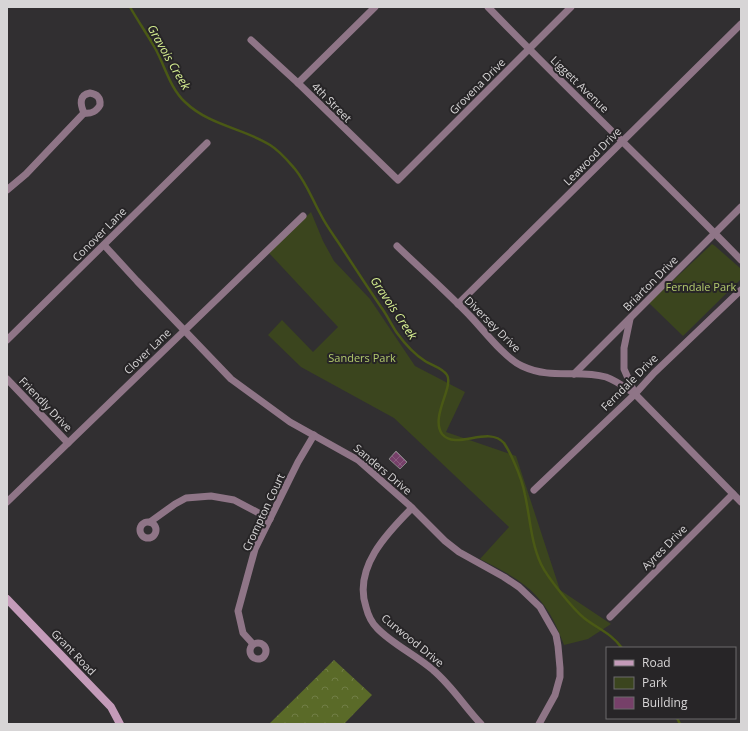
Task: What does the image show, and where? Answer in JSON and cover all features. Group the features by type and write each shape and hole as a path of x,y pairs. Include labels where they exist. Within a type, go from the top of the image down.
{"street":[{"path":"298,83 375,7"},
{"name":"Liggett Avenue","path":"488,7 741,260"},
{"name":"Grovena Drive","path":"398,180 571,7"},
{"name":"Leawood Drive","path":"458,304 741,24"},
{"name":"4th Street","path":"251,40 298,83 398,180"},
{"path":"7,190 26,174 84,113"},
{"name":"Conover Lane","path":"7,340 207,143"},
{"name":"Briarton Drive","path":"574,374 741,207"},
{"name":"Clover Lane","path":"7,502 270,246 303,216"},
{"name":"Sanders Drive","path":"104,245 231,379 290,422 358,460 459,552 519,587 540,607 556,635 560,657 560,677 555,695 539,724"},
{"name":"Diversey Drive","path":"397,246 458,304 514,361 534,370 552,374 581,373 605,377 620,384 635,394 741,502"},
{"name":"Ferndale Drive","path":"534,490 741,290"},
{"name":"Diversey Drive","path":"630,318 624,348 624,369 635,394"},
{"name":"Friendly Drive","path":"7,379 68,443"},
{"name":"Crompton Court","path":"253,644 243,633 238,612 256,549 298,462 314,435"},
{"name":"Ayres Drive","path":"610,617 733,494"},
{"path":"150,522 186,498 211,496 234,500 270,519"},
{"name":"Curwood Drive","path":"412,508 381,541 372,558 363,580 365,604 371,620 377,628 442,678 479,723"},
{"name":"Grant Road","path":"7,599 111,707 120,724"}],"green space":[{"name":"Sanders Park","path":"311,212 323,241 334,261 370,299 415,366 465,392 446,432 516,456 560,590 611,624 588,639 564,645 550,614 542,602 522,583 480,559 509,527 394,418 301,367 268,335 282,320 313,352 338,327 269,253"},
{"name":"Ferndale Park","path":"712,244 740,268 741,279 683,336 649,303"},
{"path":"334,660 372,695 344,724 269,724"}],"building":[{"path":"396,451 407,462 400,469 389,459"}],"waterway":[{"name":"Gravois Creek","path":"130,7 159,55 175,90 185,102 195,110 216,122 249,134 274,147 295,169 306,186 326,224 397,333 406,345 417,355 443,370 447,375 447,387 439,419 439,427 442,434 448,439 455,440 490,436 497,438 504,443 518,470 527,503 535,547 544,570 579,614 609,635 621,647"},
{"name":"Gravois Creek","path":"678,719 680,724"}]}
